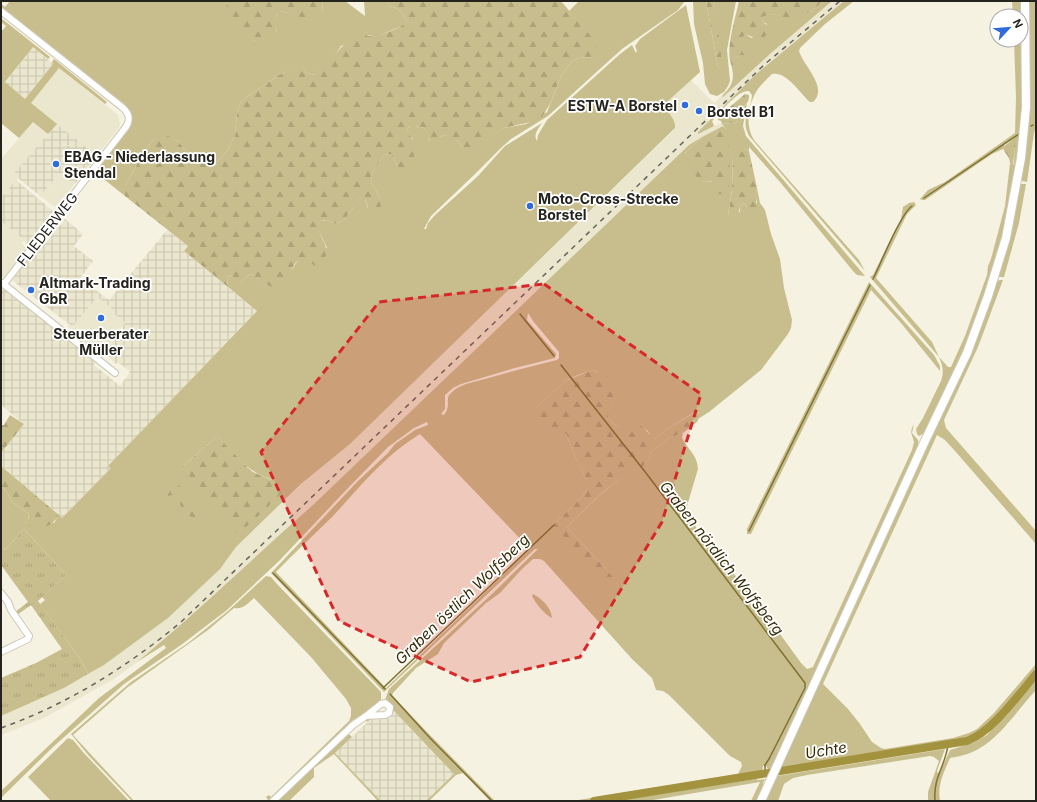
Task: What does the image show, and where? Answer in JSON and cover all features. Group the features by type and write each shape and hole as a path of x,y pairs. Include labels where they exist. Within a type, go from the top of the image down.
{"main road":[{"path":"761,801 924,443 968,353 988,296 1006,238 1021,158 1026,107 1026,1"}],"street":[{"name":"FLIEDERWEG","path":"1,11 122,107 129,116 129,121 126,127 2,283"},
{"path":"2,283 115,372"},
{"path":"1,593 29,636 28,639 1,652"},
{"path":"273,801 352,725 366,716"}],"highlighted area":[{"path":"544,284 701,394 662,522 580,657 471,682 339,621 261,452 379,302"}],"shaded area":[{"path":"829,1 846,1 788,49 729,103 712,121 714,126 721,123 723,126 702,137 622,211 518,308 310,510 198,612 154,650 114,679 44,718 1,735 1,716 64,688 104,665 168,618 226,561 236,547 305,481 350,444 675,129 672,117 667,110 666,105 668,100 691,80 714,103 748,70"},
{"path":"33,47 53,64 25,99 5,83"},
{"path":"59,68 118,115 120,126 97,156 30,103"},
{"path":"33,122 48,134 13,174 18,178 1,198 1,159"},
{"name":"EBAG - Niederlassung Stendal","path":"57,124 97,156 74,185 60,173 40,196 13,174"},
{"path":"60,173 74,185 55,207 40,196"},
{"path":"16,180 53,211 27,244 1,221 1,198"},
{"path":"65,219 83,234 74,246 93,261 80,278 109,300 167,230 188,246 184,251 257,311 109,466 111,468 62,518 1,466 1,453 24,424 1,405 1,289 5,290 95,361 94,365 120,386 130,372 118,362 116,364 104,352 123,328 122,327 125,323 112,312 113,309 97,297 71,329 68,327 70,325 12,280 35,250 38,251 45,244"},
{"path":"1,221 22,238 22,244 28,249 22,254 9,274 3,278 1,276"},
{"path":"97,296 114,309 112,312 125,323 103,353 98,349 95,352 70,331"},
{"path":"394,711 455,774 426,801 381,801 335,753 371,719 386,719"}],"green space":[{"path":"10,1 226,1 232,21 243,33 255,41 277,32 275,17 281,11 292,14 322,12 323,1 345,1 365,16 364,1 387,1 390,6 400,10 407,20 404,25 376,37 369,35 341,46 332,60 322,70 314,75 305,72 302,65 279,75 241,101 237,113 235,136 227,151 213,166 190,155 177,140 159,138 154,139 145,150 125,186 125,196 96,173 89,178 130,126 132,119 130,112 127,108 14,18 14,16 1,8 1,4 5,7"},
{"path":"226,1 323,1 322,12 319,17 304,18 281,11 275,17 277,32 272,39 266,42 259,42 252,40 245,35 233,23 227,11"},
{"path":"387,1 561,1 594,40 599,52 594,57 579,58 572,61 562,74 550,104 540,120 504,128 472,149 463,147 452,137 448,136 440,137 432,144 429,141 424,128 410,126 407,129 415,144 415,152 413,159 408,166 405,169 398,167 391,154 384,155 372,173 371,181 380,198 382,216 376,217 371,215 365,199 359,199 345,219 336,224 327,220 319,221 318,227 325,244 326,255 315,266 306,258 300,259 282,283 274,287 265,284 252,274 240,283 235,283 233,277 229,275 227,279 228,287 184,251 188,246 125,196 125,186 145,150 154,139 166,135 177,140 190,155 213,166 227,151 235,136 237,113 241,101 279,75 302,64 305,72 314,75 325,66 344,45 355,37 360,35 377,36 403,25 407,20 400,10 390,6"},
{"path":"579,1 685,1 678,10 622,49 548,116 511,139 431,216 424,229 426,229 428,223 435,215 478,176 505,146 542,123 536,134 537,141 538,135 547,120 632,45 636,53 637,51 635,46 640,39 686,5 700,72 668,101 667,108 674,120 675,128 350,444 301,484 236,547 220,569 168,618 104,665 88,674 81,660 40,604 45,600 42,597 66,575 24,529 5,550 1,545 1,486 6,491 12,502 28,513 28,519 54,523 59,515 62,518 111,468 108,466 257,311 228,287 227,279 229,275 240,283 252,274 264,283 292,269 299,259 327,248 317,227 319,221 327,220 336,224 345,219 359,199 365,199 368,208 380,198 371,181 372,173 384,155 391,154 398,167 413,139 408,133 407,129 410,126 424,128 428,134 429,141 447,135 454,138 463,147 491,136 504,128 526,124 547,112 562,74 572,61 579,58 594,57 593,40 569,11","holes":["217,436 236,457 249,468 264,477 274,480 182,467"]},
{"path":"693,1 706,1 718,67 720,68 714,1 736,1 727,50 730,81 724,92 717,96 710,94 705,84 703,63 694,24"},
{"path":"706,1 714,1 722,62 722,66 720,68 718,67"},
{"path":"739,1 824,1 810,12 791,20 774,15 762,17 763,22 771,29 767,35 760,39 747,35 743,36 743,43 747,50 744,55 734,59 734,65 732,66 729,52 733,25"},
{"path":"824,1 832,1 771,53 723,97 722,96 731,85 733,74 731,64 732,66 734,65 734,59 741,55 743,36 746,35 752,38 767,24 763,22 761,17 775,15 789,19 810,12"},
{"path":"844,1 854,1 825,24 800,48 799,51 817,83 817,96 813,102 810,102 783,76 772,74 755,93 748,118 751,135 754,140 859,260 865,271 749,136 746,120 752,95 749,91 739,94 734,98 712,121 714,126 698,134 698,132 755,75"},
{"path":"1012,1 1022,1 1022,8 1012,8"},
{"path":"1028,1 1036,1 1036,126 1027,182 1022,181 1021,179 1026,48 1029,48 1029,8 1028,8"},
{"path":"1,18 50,57 48,59 33,47 5,82 25,99 53,64 52,62 54,59 107,102 105,104 59,68 31,103 57,124 48,134 33,122 19,138 1,123 1,32 6,26 1,22"},
{"path":"1014,48 1023,48 1022,120 1018,159 1004,235 996,265 969,339 952,377 925,433 919,436 916,429 923,418 943,375 939,357 948,367 951,367 965,336 987,275 988,266 1005,206 1010,163 1013,165 1014,163 1015,138 1005,144 1003,149 992,154 925,200 920,199 928,190 945,182 1015,133 1016,97"},
{"path":"745,94 749,95 749,100 738,111 737,122 722,124 721,121 718,120 718,117"},
{"path":"747,104 743,126 746,136 865,276 857,275 853,271 780,182 749,147 749,151 744,148 733,156 732,190 728,216 740,212 740,206 744,203 747,207 757,203 757,188 760,203 765,210 771,234 780,259 784,288 792,320 791,328 788,334 761,370 709,412 698,419 696,414 693,413 655,439 651,437 647,430 631,426 623,429 613,423 608,417 608,412 617,394 598,372 592,370 565,381 537,407 566,433 587,481 587,488 583,496 553,525 615,579 567,527 626,474 641,467 648,461 651,452 669,438 683,433 682,438 694,456 698,469 687,506 688,512 697,529 757,602 801,663 807,669 813,667 912,450 914,442 911,431 914,424 912,433 918,440 919,448 775,763 773,763 769,771 766,766 763,766 762,773 753,775 584,801 572,801 738,774 742,766 741,762 730,756 669,695 663,691 656,690 652,678 632,659 544,561 540,559 533,559 500,593 486,603 444,643 438,654 416,668 392,695 495,801 490,801 463,773 456,775 429,801 426,801 454,774 394,711 386,719 371,719 367,722 366,719 388,716 385,700 389,689 492,594 538,549 535,549 384,692 271,573 395,444 415,430 428,425 427,422 414,428 388,447 280,560 227,610 181,645 124,684 53,747 1,798 1,791 99,698 166,648 164,645 137,662 204,604 313,505 689,145 702,137 685,153 703,181 714,182 726,129 722,124 737,122 738,111","holes":["528,313 559,352 559,358 557,360 462,385 449,395 446,411 444,415 441,414 445,409 445,395 453,388 461,384 555,358 556,354 527,320","420,434 530,549 386,688 276,572 333,516 384,462"]},
{"path":"723,126 728,133 730,176 728,191 723,194 718,194 713,182 700,180 694,174 685,153 702,137"},
{"path":"1016,137 1013,165 1010,163 1003,147"},
{"path":"740,147 749,151 757,188 756,207 750,210 744,203 740,206 738,217 734,218 728,216 732,190 733,156 734,151"},
{"path":"1020,184 1026,184 1019,223 1004,277 999,277 998,275"},
{"path":"914,202 916,205 907,214 876,278 932,342 939,357 870,277 873,275 901,219 903,207"},
{"path":"1003,280 978,347 944,420 946,428 1036,531 1036,544 955,451 945,440 937,435 823,684 848,709 872,742 885,749 953,738 977,729 993,714 1036,664 1036,670 990,724 974,736 925,747 780,770 996,281"},
{"path":"869,282 934,355 940,366 940,371 901,323 871,290 751,534 747,534 747,529"},
{"path":"592,370 607,376 615,382 618,391 608,417 620,428 629,425 638,425 655,439 669,428 694,413 698,418 698,421 683,433 669,438 651,452 648,461 642,467 625,475 614,483 567,527 615,579 616,584 611,587 553,525 583,496 587,488 587,481 566,433 561,437 552,439 543,425 537,407 565,381"},
{"path":"10,415 24,424 1,453 1,425 4,425"},
{"path":"217,436 253,472 281,484 283,487 280,495 251,523 237,533 182,467"},
{"path":"1,466 59,515 50,525 42,528 29,526 28,513 12,502 6,491 1,486"},
{"path":"170,480 173,480 180,486 172,495 168,496 163,488"},
{"path":"188,496 206,516 201,523 197,524 180,505 181,498"},
{"path":"24,529 66,575 38,601 81,660 88,674 64,688 1,716 1,678 36,663 62,649 31,605 17,615 15,612 28,602 1,565 1,545 5,550"},
{"path":"266,576 271,577 381,692 381,700 363,716 353,720 268,801 266,801 268,800 266,797 269,795 271,797 349,721 351,716 351,708 346,699 311,657 254,598 243,607 234,608 208,630 128,687 73,735 134,801 132,801 89,756 71,734 131,682 188,643 228,611"},
{"path":"533,594 546,604 550,610 552,618 538,606 532,596"},
{"path":"1036,678 1036,690 995,737 973,752 950,758 940,784 940,801 928,801 928,792 939,761 930,756 793,778 784,784 778,801 764,801 777,776 945,749 937,771 938,773 940,772 950,750 975,742 987,735"},
{"path":"346,734 352,737 335,753 381,801 378,801 334,754 314,768 314,777 289,801 276,801"},
{"path":"68,738 73,740 129,801 51,801 28,777"},
{"path":"756,779 765,779 763,783 764,787 758,801 751,801 760,782 647,801 609,801"}],"waterway":[{"path":"924,198 1019,134"},
{"path":"873,279 896,229 907,211 912,206"},
{"path":"749,531 870,285"},
{"name":"Graben nördlich Wolfsberg","path":"520,314 554,356"},
{"name":"Graben nördlich Wolfsberg","path":"561,365 646,473 805,683 805,688 765,765 765,775"},
{"name":"Graben östlich Wolfsberg","path":"383,688 554,525"},
{"path":"273,573 385,689"},
{"name":"Uchte","path":"594,801 967,741 986,730 1013,702 1036,674"},
{"path":"390,694 430,738 492,801"},
{"path":"935,801 937,779 948,745"}],"railway":[{"path":"1,728 50,708 96,683 140,654 181,622 765,64 840,1"}],"place":[{"name":"ESTW-A Borstel","path":"685,105"},
{"name":"Borstel B1","path":"699,111"},
{"name":"EBAG - Niederlassung Stendal","path":"56,164"},
{"name":"Moto-Cross-Strecke Borstel","path":"530,206"},
{"name":"Altmark-Trading GbR","path":"31,290"},
{"name":"Steuerberater Müller","path":"101,318"}]}
